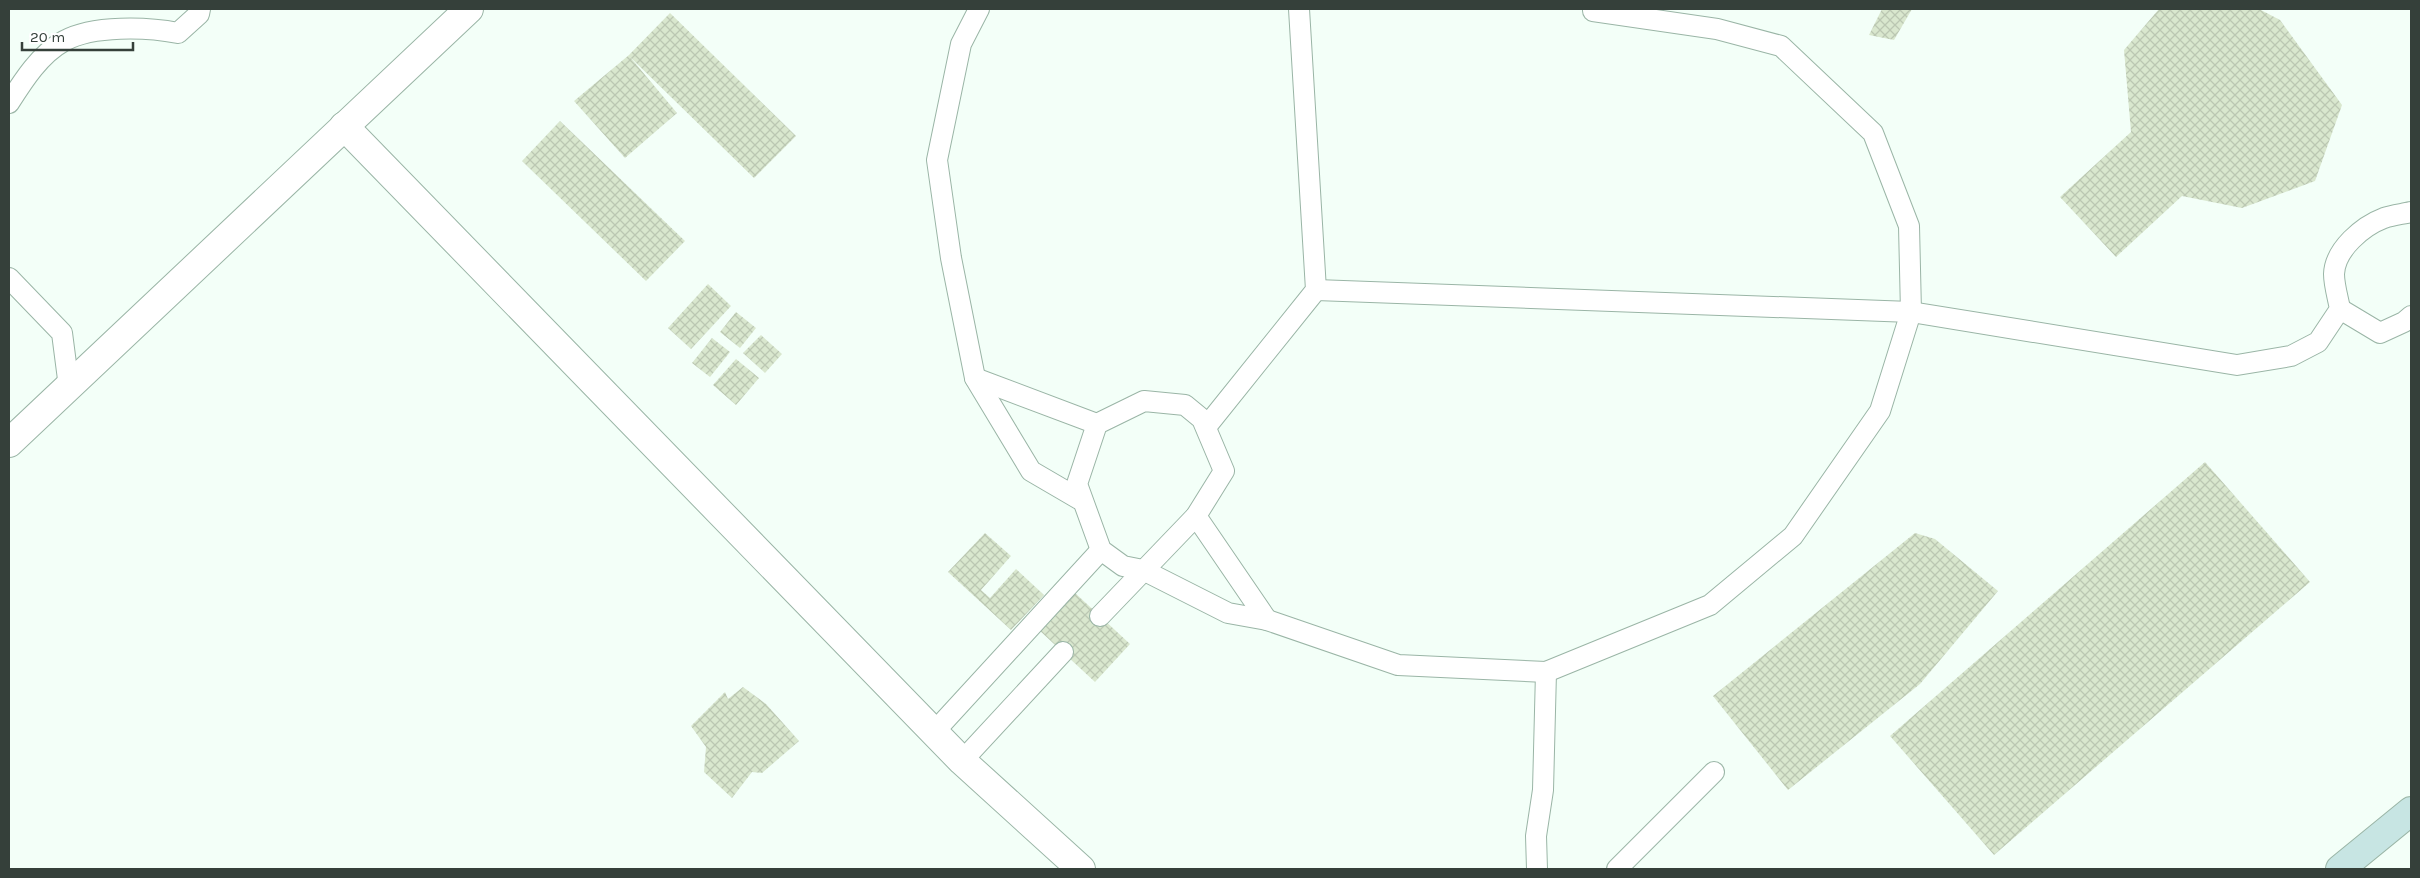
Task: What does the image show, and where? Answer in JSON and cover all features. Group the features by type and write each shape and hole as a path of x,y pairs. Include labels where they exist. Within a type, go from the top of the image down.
{"street":[{"path":"9,443 469,9"},
{"path":"344,126 935,731 962,761 1081,869"},
{"path":"2340,869 2411,811"}],"lane":[{"path":"9,103 37,62 65,40 99,30 136,29 178,33 199,14 200,9"},
{"path":"979,9 961,44 937,160 951,258 975,378 1031,471 1079,499 1077,484 1097,424 1144,401 1185,405 1202,419 1224,471 1196,516 1100,616"},
{"path":"1206,427 1316,290 1299,9"},
{"path":"1077,484 1101,550 1123,566 1143,570 1228,613 1267,620 1398,665 1546,672 1710,606 1793,536 1880,411 1911,312 1909,226 1873,133 1781,46 1717,28 1593,11 1593,9"},
{"path":"1316,290 1911,312 2237,365 2292,356 2318,342 2340,309 2334,273 2341,254 2352,238 2384,218 2411,212"},
{"path":"9,278 62,333 69,387"},
{"path":"2340,309 2380,334 2404,322 2411,316"},
{"path":"975,378 1097,424"},
{"path":"1196,516 1267,620"},
{"path":"935,731 1101,550"},
{"path":"962,761 1063,652"},
{"path":"1537,869 1536,836 1543,790 1546,672"},
{"path":"1616,869 1714,772"}],"building":[{"path":"1882,9 1912,9 1894,40 1869,35"},
{"path":"2159,9 2259,9 2280,20 2342,105 2315,181 2242,208 2182,196 2116,257 2060,197 2131,132 2124,50"},
{"path":"670,13 796,136 754,178 630,57 677,113 625,158 574,101 629,55"},
{"path":"560,121 685,241 646,281 522,161"},
{"path":"708,284 731,306 691,349 668,328"},
{"path":"736,312 756,328 740,348 720,332"},
{"path":"761,335 782,354 765,373 743,353"},
{"path":"712,338 730,352 710,377 692,363"},
{"path":"736,359 759,378 736,405 713,385"},
{"path":"2205,462 2310,582 1994,855 1890,736"},
{"path":"985,533 1011,556 981,590 990,598 1016,569 1044,595 1011,630 948,572"},
{"path":"1915,533 1935,539 1998,591 1920,684 1788,790 1713,696"},
{"path":"1074,592 1130,644 1095,682 1039,630"},
{"path":"743,687 766,704 799,741 762,773 752,772 732,798 704,772 706,747 691,726 725,692 728,699"}]}
